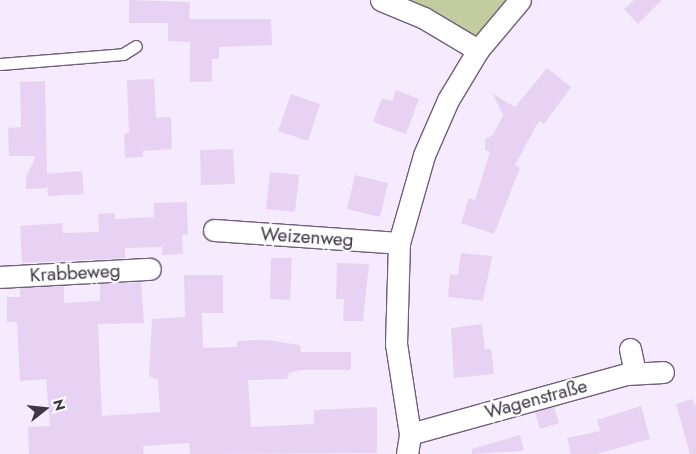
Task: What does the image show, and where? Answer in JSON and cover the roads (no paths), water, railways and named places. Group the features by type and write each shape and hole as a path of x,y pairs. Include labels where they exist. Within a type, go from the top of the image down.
{"street":[{"path":"381,0 424,18 478,50"},
{"path":"408,444 396,344 399,243 424,155 448,100 478,50 520,0"},
{"name":"Weizenweg","path":"214,230 399,243"},
{"name":"Krabbeweg","path":"0,277 150,270"},
{"path":"630,349 635,372"},
{"name":"Wagenstraße","path":"408,444 635,372 663,372"}],"lane":[{"path":"0,64 115,55 136,46"}]}
